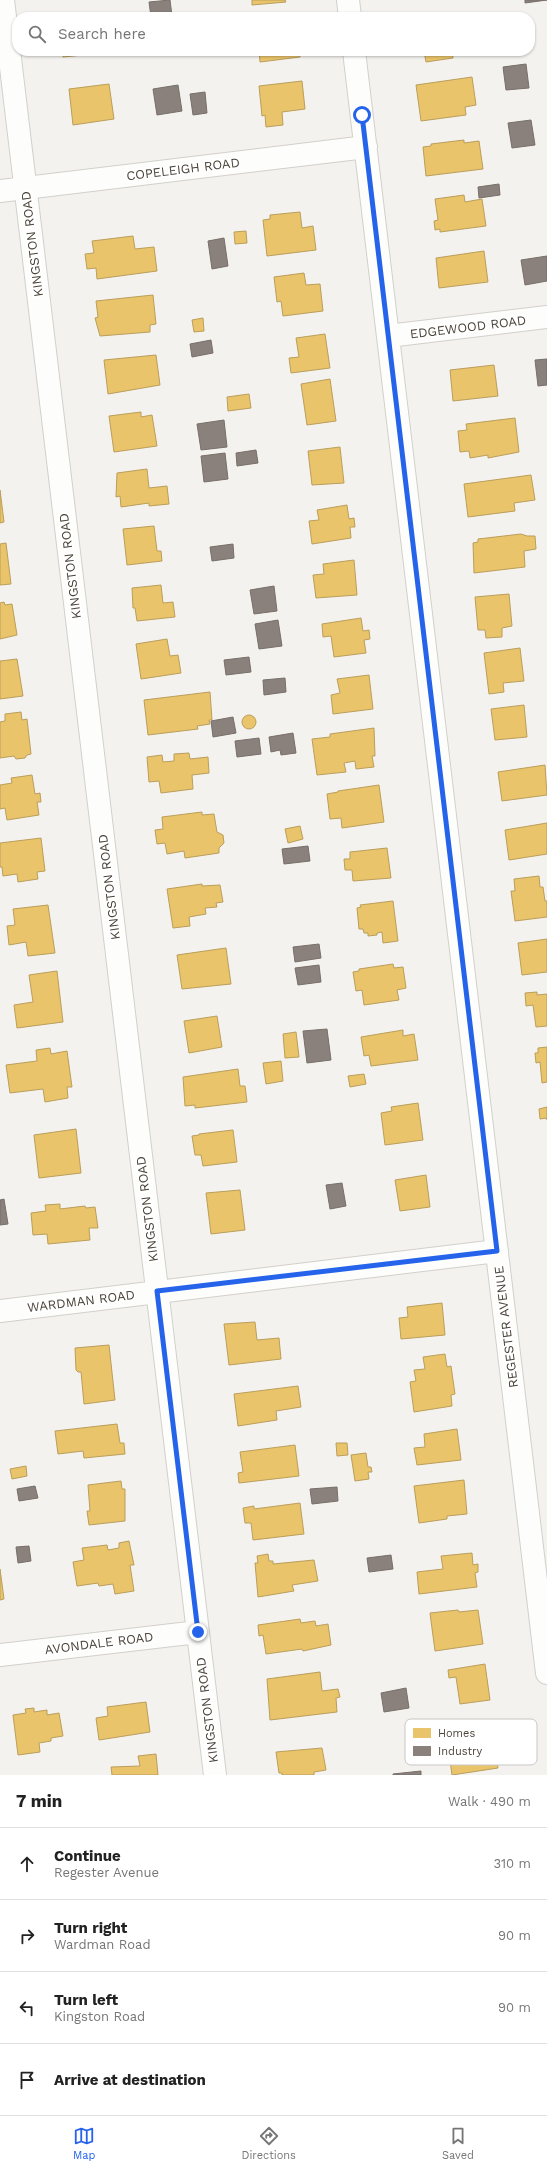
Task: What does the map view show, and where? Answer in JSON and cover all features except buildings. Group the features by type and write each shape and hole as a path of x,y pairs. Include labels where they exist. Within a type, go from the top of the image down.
{"street":[{"name":"KINGSTON ROAD","path":"3,0 215,1775"},
{"path":"348,0 349,12"},
{"name":"REGESTER AVENUE","path":"355,56 497,1251 538,1526 547,1673"},
{"name":"COPELEIGH ROAD","path":"0,191 366,147"},
{"name":"EDGEWOOD ROAD","path":"388,336 547,317"},
{"name":"WARDMAN ROAD","path":"0,1311 497,1251"},
{"name":"AVONDALE ROAD","path":"0,1655 198,1632"}],"route":[{"path":"198,1632 157,1291 497,1251 362,115"}]}
